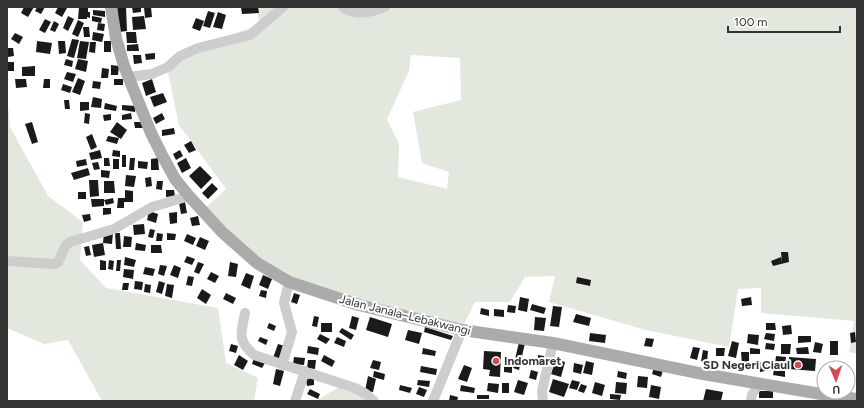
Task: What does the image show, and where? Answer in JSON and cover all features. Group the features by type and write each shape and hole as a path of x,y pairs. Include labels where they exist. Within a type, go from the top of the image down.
{"main road":[{"name":"Jalan Janala–Lebakwangi","path":"111,7 116,38 124,66 151,133 175,179 222,232 257,263 289,282 359,305 462,330 553,343 703,374 857,399"}],"street":[{"path":"129,77 152,74 168,67 180,56 198,48 250,35 283,7"},
{"path":"343,7 355,13 372,12 385,7"},
{"path":"7,261 55,264 58,262 66,245 70,242 114,229 152,207 189,196"},
{"path":"282,365 292,332 284,303 289,282"},
{"path":"245,314 241,337 246,348 254,355 355,388 366,394 373,401"},
{"path":"434,401 462,330"},
{"path":"543,401 542,391 553,343"},
{"path":"295,401 305,371"},
{"path":"751,401 752,395 759,383"}],"shaded area":[{"path":"256,7 857,7 857,354 849,352 854,321 761,313 761,288 738,289 729,347 646,330 549,302 555,276 525,277 510,302 475,302 462,328 288,279 242,247 204,209 226,189 179,125 168,72 180,52 260,25","holes":["411,55 460,58 461,100 413,112 422,163 449,172 447,189 398,177 399,144 387,119 409,71"]},
{"path":"7,94 10,127 48,196 83,222 80,260 106,288 218,308 226,363 258,378 254,401 102,401 68,340 44,344 7,328"},
{"path":"339,387 378,396 379,401 316,401"}],"building":[{"path":"24,7 34,7 28,17 21,13"},
{"path":"37,7 45,7 41,14 35,11"},
{"path":"58,7 67,8 62,17 55,13"},
{"path":"79,7 88,7 90,18 87,17 87,19 78,19"},
{"path":"117,7 126,7 127,31 119,32"},
{"path":"132,7 141,7 141,12 133,13"},
{"path":"144,7 151,7 152,17 145,18"},
{"path":"241,7 258,7 259,13 242,14"},
{"path":"93,10 105,11 105,17 93,15"},
{"path":"208,11 215,13 210,28 203,26"},
{"path":"218,12 226,15 222,29 213,27"},
{"path":"68,16 74,19 68,31 63,28"},
{"path":"92,16 102,18 101,23 92,21"},
{"path":"144,16 146,29 133,30 132,17"},
{"path":"196,18 204,21 200,31 192,28"},
{"path":"45,19 51,22 45,33 39,30"},
{"path":"78,20 84,23 78,37 72,34"},
{"path":"54,21 59,24 55,32 50,30"},
{"path":"98,23 105,24 104,31 97,30"},
{"path":"83,27 89,27 90,37 84,37"},
{"path":"93,32 104,34 102,42 92,40"},
{"path":"126,32 136,32 137,43 127,43"},
{"path":"15,33 23,37 19,44 11,39"},
{"path":"72,39 79,40 74,58 67,56"},
{"path":"37,41 52,43 50,54 36,52"},
{"path":"58,41 65,41 66,53 59,54"},
{"path":"80,41 89,42 86,59 77,58"},
{"path":"104,41 111,41 111,52 104,52"},
{"path":"90,42 96,42 95,53 89,52"},
{"path":"138,44 139,51 127,51 127,45"},
{"path":"8,48 13,48 14,56 8,57"},
{"path":"155,53 155,59 146,60 145,54"},
{"path":"133,55 141,55 142,63 134,64"},
{"path":"66,59 73,61 72,67 64,65"},
{"path":"78,59 88,61 86,72 75,69"},
{"path":"7,62 14,62 14,71 7,71"},
{"path":"111,65 119,66 118,75 111,75"},
{"path":"35,66 35,76 22,76 22,67"},
{"path":"102,68 109,69 108,78 101,78"},
{"path":"67,72 76,74 73,82 64,79"},
{"path":"78,78 85,81 80,95 72,92"},
{"path":"15,79 26,79 27,87 16,88"},
{"path":"44,79 50,79 50,88 43,88"},
{"path":"114,79 123,79 123,85 114,85"},
{"path":"152,79 156,92 146,96 142,83"},
{"path":"93,81 101,82 100,89 92,88"},
{"path":"63,84 72,87 70,93 61,90"},
{"path":"163,93 167,102 154,107 150,97"},
{"path":"93,97 102,99 101,108 91,107"},
{"path":"64,100 69,100 70,109 65,109"},
{"path":"80,102 89,102 89,110 80,111"},
{"path":"105,103 117,106 116,111 104,109"},
{"path":"122,105 136,106 135,112 122,110"},
{"path":"85,113 90,114 89,124 84,123"},
{"path":"131,113 132,119 122,120 122,115"},
{"path":"162,113 165,119 156,124 153,118"},
{"path":"111,114 111,120 104,121 103,115"},
{"path":"32,122 38,142 32,144 25,124"},
{"path":"117,122 127,130 121,139 110,132"},
{"path":"134,122 142,122 143,128 135,128"},
{"path":"174,128 175,134 162,136 162,130"},
{"path":"92,134 97,147 91,150 86,137"},
{"path":"108,136 119,138 117,144 106,141"},
{"path":"191,141 196,150 189,153 184,145"},
{"path":"100,150 102,158 91,160 89,153"},
{"path":"113,150 120,151 120,157 112,156"},
{"path":"180,150 183,156 176,160 173,154"},
{"path":"122,155 126,155 126,167 122,167"},
{"path":"104,158 109,158 110,166 104,166"},
{"path":"130,158 135,158 134,170 129,170"},
{"path":"158,158 159,170 151,170 151,159"},
{"path":"186,158 191,168 182,173 177,163"},
{"path":"86,159 87,165 77,167 76,161"},
{"path":"113,159 119,159 119,169 113,169"},
{"path":"138,161 148,162 147,169 138,168"},
{"path":"98,162 100,169 94,170 92,163"},
{"path":"200,166 212,178 201,189 189,176"},
{"path":"88,168 90,175 74,180 71,173"},
{"path":"101,170 110,171 109,178 101,177"},
{"path":"126,175 136,176 134,187 125,186"},
{"path":"151,177 152,186 146,187 145,178"},
{"path":"89,180 98,180 99,196 90,197"},
{"path":"104,181 114,181 115,193 104,193"},
{"path":"157,181 163,181 162,190 156,189"},
{"path":"212,183 218,189 208,199 202,193"},
{"path":"125,190 133,191 133,202 124,202 124,208 117,208 118,198 125,198"},
{"path":"166,190 174,190 175,196 166,197"},
{"path":"78,192 86,192 86,199 78,199"},
{"path":"113,198 114,203 106,205 104,200"},
{"path":"91,199 104,199 104,206 92,207"},
{"path":"185,202 187,213 181,214 179,203"},
{"path":"103,208 111,208 111,214 103,215"},
{"path":"149,211 158,214 156,223 147,220"},
{"path":"177,212 177,223 170,224 169,213"},
{"path":"90,214 91,220 84,222 82,215"},
{"path":"198,216 200,225 192,226 190,218"},
{"path":"144,224 145,234 134,235 133,225"},
{"path":"150,229 155,230 153,238 148,237"},
{"path":"104,232 113,233 112,244 103,243"},
{"path":"115,233 120,233 121,249 116,249"},
{"path":"157,233 163,234 162,241 156,241"},
{"path":"167,233 176,234 175,240 167,240"},
{"path":"187,234 196,238 193,245 184,241"},
{"path":"124,236 132,237 131,247 123,247"},
{"path":"200,237 209,241 205,250 196,246"},
{"path":"103,243 105,255 94,257 92,245"},
{"path":"136,243 146,245 145,251 135,250"},
{"path":"151,245 161,245 162,253 151,253"},
{"path":"89,246 91,255 86,256 84,247"},
{"path":"781,252 788,252 789,262 773,266 771,261 781,257 782,263"},
{"path":"187,256 195,259 192,265 184,262"},
{"path":"125,257 136,260 134,267 124,265"},
{"path":"100,260 106,261 106,270 100,270"},
{"path":"109,260 114,261 113,270 108,269"},
{"path":"117,260 121,260 120,271 116,271"},
{"path":"198,262 204,264 199,274 194,272"},
{"path":"230,262 238,264 236,277 228,276"},
{"path":"160,265 167,266 164,276 158,274"},
{"path":"174,265 181,268 178,278 170,275"},
{"path":"145,267 155,269 153,276 143,274"},
{"path":"124,269 134,270 133,279 123,277"},
{"path":"211,272 219,276 215,283 207,279"},
{"path":"246,273 254,276 250,289 241,285"},
{"path":"263,275 272,279 268,289 259,285"},
{"path":"188,276 194,277 192,286 186,285"},
{"path":"577,277 591,280 590,286 576,283"},
{"path":"135,281 143,282 142,290 134,289"},
{"path":"159,281 165,283 162,294 156,292"},
{"path":"123,283 129,283 128,290 122,290"},
{"path":"145,284 151,285 150,293 144,292"},
{"path":"167,284 174,285 172,298 165,296"},
{"path":"202,289 211,295 206,304 197,298"},
{"path":"261,290 267,291 266,298 259,296"},
{"path":"226,293 236,298 233,304 223,299"},
{"path":"294,293 300,295 297,304 291,302"},
{"path":"520,297 529,299 527,312 518,310"},
{"path":"751,297 752,305 742,306 741,299"},
{"path":"532,304 546,308 544,314 530,310"},
{"path":"508,305 516,306 515,313 507,312"},
{"path":"553,306 562,307 559,327 550,326"},
{"path":"481,308 489,310 489,316 480,314"},
{"path":"494,309 504,310 504,317 494,316"},
{"path":"576,314 591,318 589,326 573,322"},
{"path":"314,316 319,317 317,327 312,326"},
{"path":"352,316 359,318 356,330 349,328"},
{"path":"370,317 392,324 388,337 366,330"},
{"path":"535,317 546,318 544,331 534,330"},
{"path":"269,323 276,326 274,331 267,328"},
{"path":"321,323 332,323 332,332 321,332"},
{"path":"766,323 775,323 776,330 766,330"},
{"path":"791,325 792,334 783,335 782,326"},
{"path":"425,327 453,336 451,340 424,332"},
{"path":"342,328 354,335 351,340 339,332"},
{"path":"408,330 422,333 419,344 405,340"},
{"path":"855,332 856,342 851,343 850,333"},
{"path":"590,333 606,335 605,343 589,341"},
{"path":"766,333 775,334 774,341 764,339"},
{"path":"320,334 330,339 326,344 317,339"},
{"path":"748,334 759,335 758,345 747,343"},
{"path":"798,336 811,336 811,342 798,343"},
{"path":"260,337 268,340 266,345 258,341"},
{"path":"337,337 346,341 344,347 334,343"},
{"path":"646,338 654,339 652,347 644,346"},
{"path":"732,341 739,343 736,358 728,356"},
{"path":"830,341 838,341 838,355 830,355"},
{"path":"519,342 525,343 519,370 513,368"},
{"path":"815,342 823,344 821,353 813,352"},
{"path":"766,343 775,344 774,350 765,349"},
{"path":"231,344 238,346 236,353 229,351"},
{"path":"278,344 285,346 280,361 273,358"},
{"path":"781,344 791,344 790,354 781,354"},
{"path":"308,346 319,348 318,355 307,353"},
{"path":"693,347 700,348 697,360 690,358"},
{"path":"808,347 809,354 797,354 796,348"},
{"path":"423,348 436,351 435,356 422,354"},
{"path":"716,348 725,348 724,356 716,356"},
{"path":"750,348 760,349 760,354 750,354"},
{"path":"703,350 708,351 707,362 701,361"},
{"path":"484,351 501,352 500,377 489,376 490,370 483,369"},
{"path":"741,352 749,352 749,365 742,365"},
{"path":"239,355 248,361 243,370 234,365"},
{"path":"324,355 335,361 332,367 321,361"},
{"path":"538,355 544,356 542,367 537,366"},
{"path":"776,356 786,357 785,365 775,364"},
{"path":"294,357 305,358 304,365 293,364"},
{"path":"789,357 816,359 815,371 788,369"},
{"path":"254,358 265,363 262,368 252,364"},
{"path":"556,359 565,362 561,377 551,374"},
{"path":"308,360 316,360 315,369 307,368"},
{"path":"373,360 381,362 379,370 370,368"},
{"path":"586,361 594,363 592,375 583,373"},
{"path":"768,361 770,370 760,372 758,363"},
{"path":"504,362 512,363 512,373 504,372"},
{"path":"574,363 583,365 581,374 573,372"},
{"path":"464,365 472,368 467,382 458,379"},
{"path":"421,366 437,369 436,375 420,372"},
{"path":"654,367 663,370 661,377 652,374"},
{"path":"276,369 284,371 280,386 273,384"},
{"path":"774,369 785,370 785,377 773,375"},
{"path":"531,370 538,372 536,380 529,378"},
{"path":"374,371 385,374 384,380 373,377"},
{"path":"618,371 627,373 626,379 617,377"},
{"path":"368,376 376,379 373,392 365,391"},
{"path":"638,376 648,377 647,388 637,387"},
{"path":"314,378 314,385 307,386 306,379"},
{"path":"553,379 569,384 564,397 549,392"},
{"path":"418,380 430,381 429,387 417,385"},
{"path":"518,380 528,383 524,395 514,392"},
{"path":"572,380 580,382 577,390 569,388"},
{"path":"595,382 605,385 602,396 592,393"},
{"path":"616,382 627,383 626,394 615,393"},
{"path":"488,383 499,384 498,393 487,391"},
{"path":"502,383 509,383 509,393 502,393"},
{"path":"581,384 587,386 584,393 578,391"},
{"path":"400,385 412,388 410,393 399,390"},
{"path":"461,385 475,388 474,393 460,391"},
{"path":"651,385 661,387 659,399 649,397"},
{"path":"419,387 427,390 424,397 416,394"},
{"path":"310,389 320,394 318,399 307,394"},
{"path":"706,389 723,392 721,401 703,401"},
{"path":"759,391 773,391 773,398 759,398"},
{"path":"610,394 621,395 620,400 610,399"},
{"path":"450,395 458,397 457,401 449,401"},
{"path":"477,395 489,395 489,399 477,399"}],"place":[{"name":"Indomaret","path":"496,361"},
{"name":"SD Negeri Ciaul","path":"798,365"}]}
